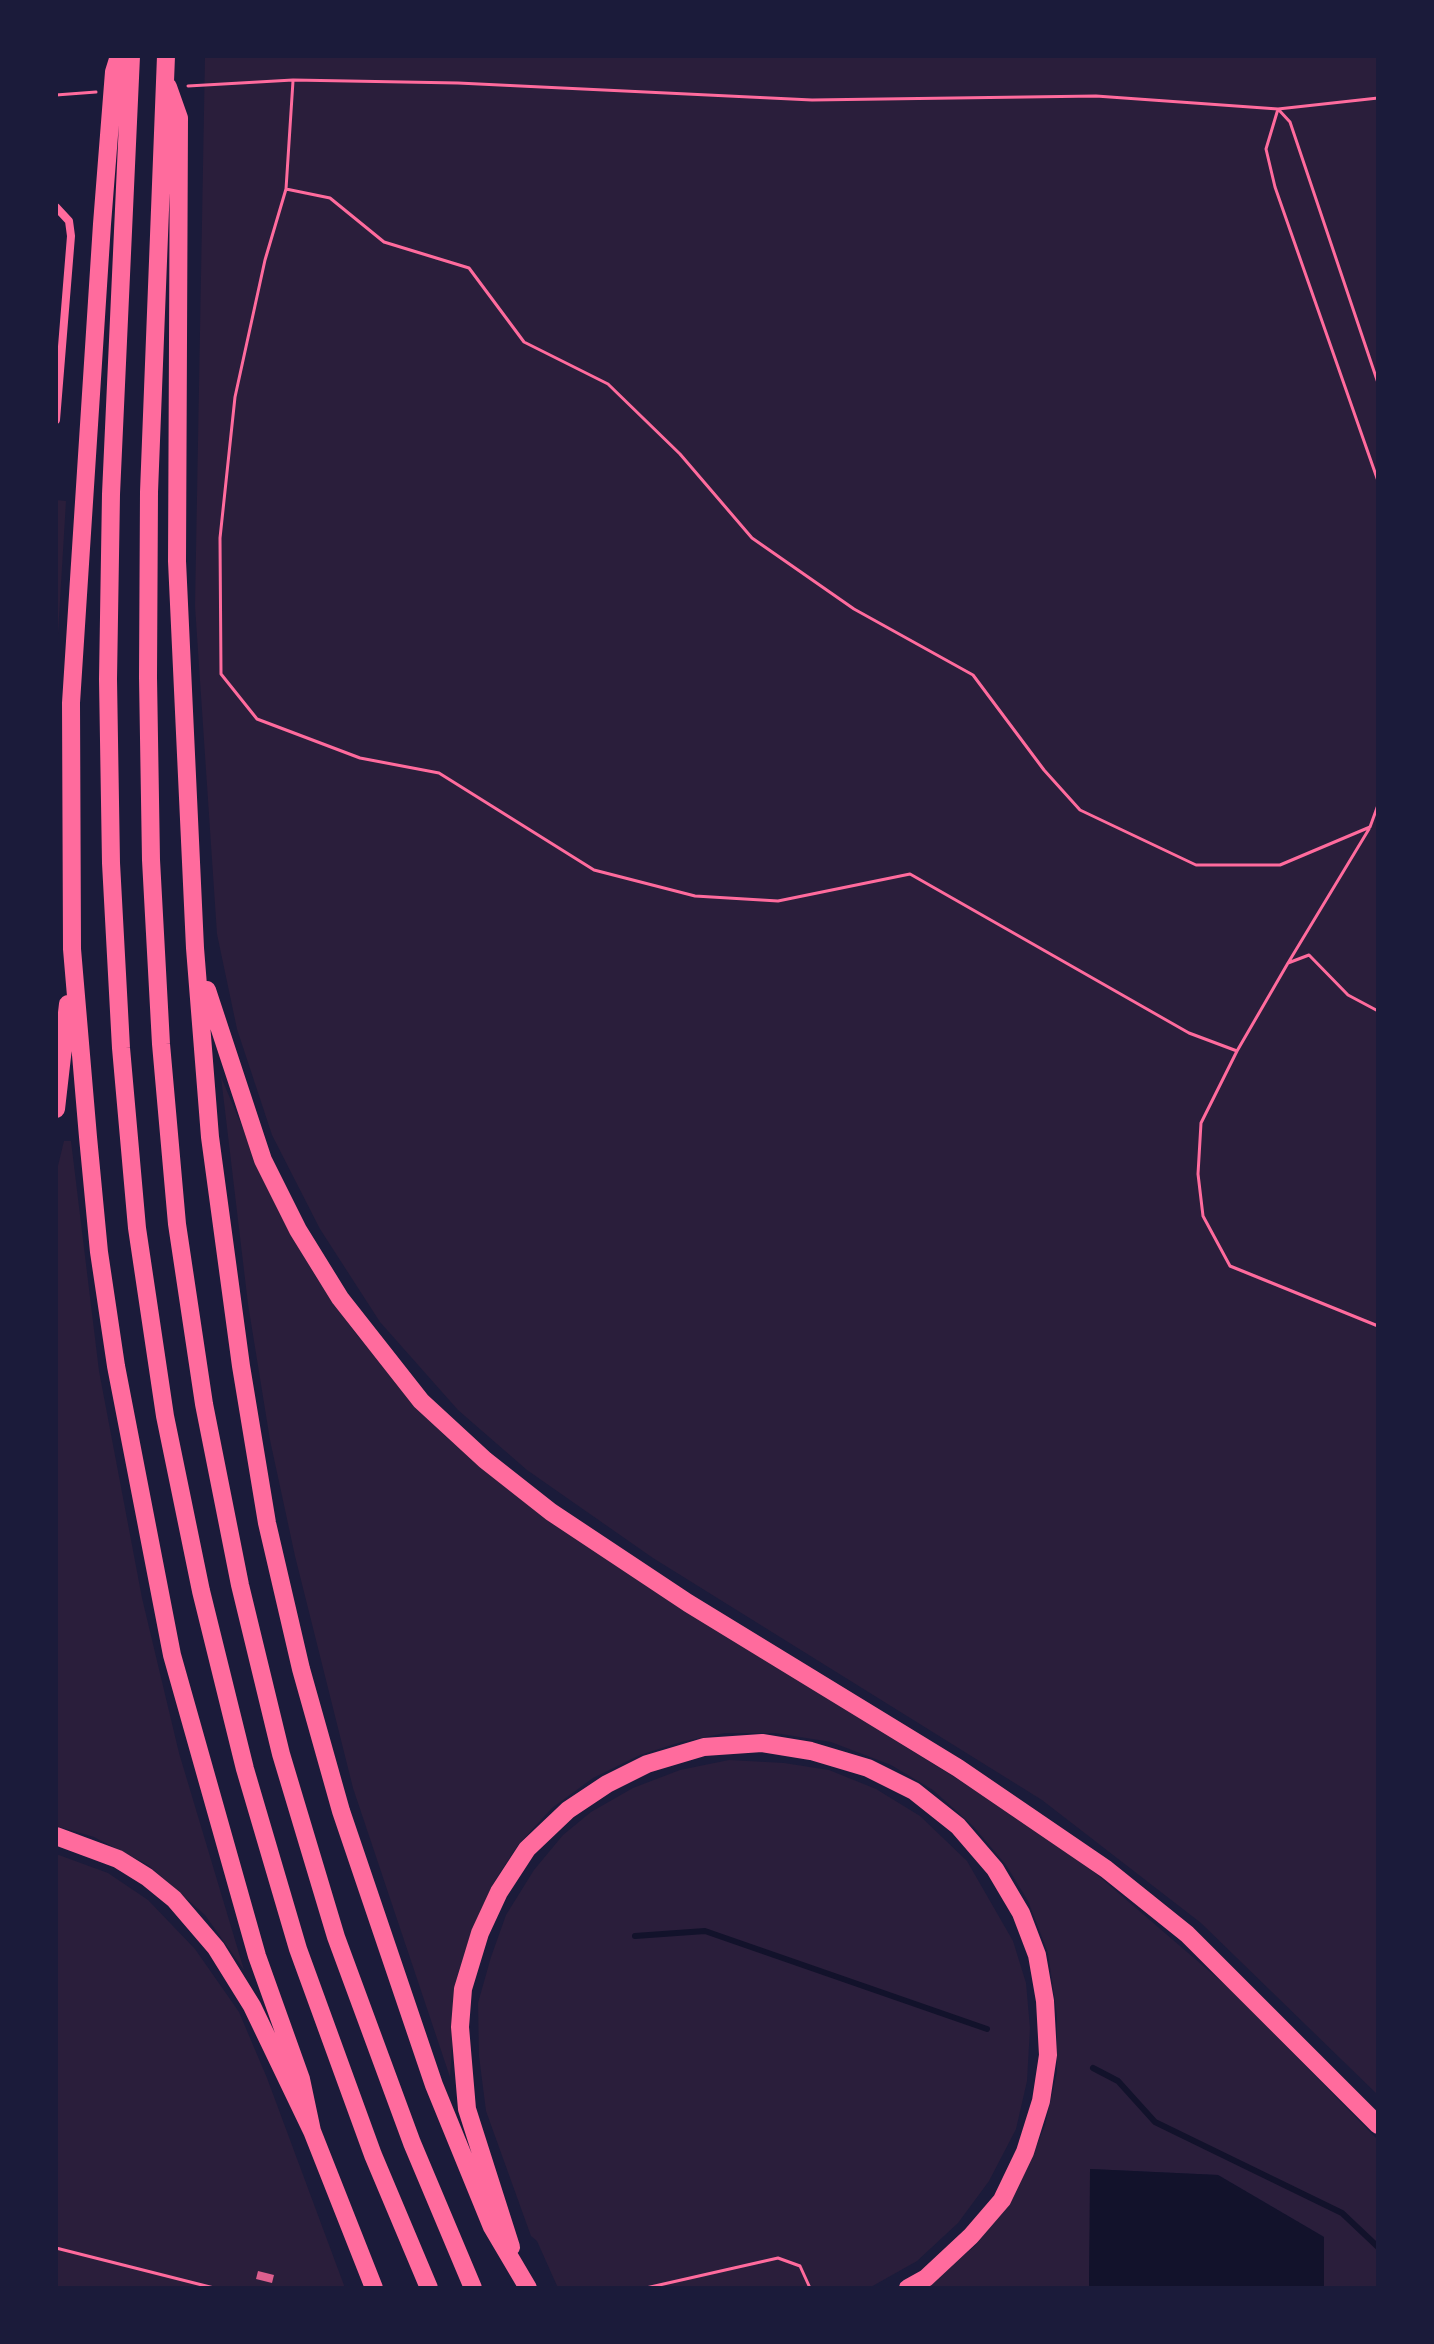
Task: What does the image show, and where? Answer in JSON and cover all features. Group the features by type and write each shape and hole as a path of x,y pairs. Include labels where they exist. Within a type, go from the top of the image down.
{"highway":[{"path":"119,56 110,117 78,555 70,776 72,949 99,1252 149,1549 201,1766 257,1956 301,2079 312,2131"},
{"path":"131,56 111,494 108,679 111,863 121,1048 137,1228 168,1430 201,1591 245,1769 303,1964 373,2155 429,2288"},
{"path":"166,56 149,492 148,677 156,952 177,1224 204,1404 240,1585 281,1754 336,1937 412,2143 473,2288"},
{"path":"165,76 179,118 177,561 195,948 224,1257 267,1523 301,1669 349,1839 434,2085 492,2227 515,2261"},
{"path":"195,948 227,1059 263,1160 298,1230 340,1298 421,1401 485,1460 551,1512 688,1603 958,1768 1106,1869 1187,1934 1378,2125"},
{"path":"56,1109 72,949"},
{"path":"528,2288 515,2261 467,2109 460,2027 463,1989 480,1933 499,1892 527,1849 568,1810 607,1784 647,1764 704,1747 762,1743 811,1751 868,1768 914,1791 958,1826 995,1869 1021,1913 1037,1955 1045,2001 1048,2055 1041,2101 1025,2152 1002,2200 971,2236 926,2278 908,2288"},
{"path":"56,1836 118,1859 147,1877 199,1927 252,2006 312,2131 374,2288"}],"street":[{"path":"56,207 69,221 71,236 56,420"}],"path":[{"path":"293,80 286,189 265,260 235,397 220,538 221,674 257,719 360,758 439,773 594,870 695,896 778,901 910,874 1189,1033 1237,1051"},
{"path":"271,81 458,83 812,100 1096,96 1278,109 1378,98"},
{"path":"1278,109 1290,122 1378,383"},
{"path":"1278,109 1266,149 1275,187 1378,481"},
{"path":"286,189 330,198 384,242 469,268 524,342 608,384 680,454 752,538 854,609 973,675 1044,770 1080,810 1196,865 1280,865 1370,827"},
{"path":"1378,805 1370,827 1237,1051 1201,1123 1198,1174 1203,1216 1230,1266 1378,1326"},
{"path":"1288,963 1309,955 1348,995 1378,1011"},
{"path":"56,2248 214,2288"},
{"path":"646,2288 778,2258 800,2266 810,2288"}],"shaded area":[{"path":"205,56 1378,56 1378,2095 1201,1923 1042,1800 653,1558 527,1470 458,1410 380,1322 320,1229 272,1135 237,1029 217,934 195,606"},
{"path":"56,500 66,501 56,667"},
{"path":"221,1077 279,1213 316,1277 356,1334 445,1436 539,1513 676,1604 1012,1813 1094,1872 1230,1989 1378,2140 1378,2288 1324,2288 1324,2237 1218,2175 1091,2169 1089,2288 924,2288 976,2245 1005,2207 1030,2162 1045,2125 1057,2072 1057,2016 1048,1953 1028,1901 1006,1865 973,1826 933,1790 891,1765 831,1742 775,1733 725,1733 681,1742 640,1755 593,1778 552,1808 518,1845 494,1882 472,1930 457,1977 450,2077 353,1788 295,1556 270,1440 248,1304"},
{"path":"64,1141 71,1141 99,1371 142,1598 179,1753 244,1970 205,1915 148,1865 94,1837 56,1826 56,1174"},
{"path":"729,1760 784,1763 829,1770 876,1789 920,1816 967,1861 1013,1941 1026,1983 1030,2028 1027,2081 1016,2129 989,2181 958,2223 917,2261 869,2288 558,2288 537,2241 531,2236 486,2111 479,2056 478,2003 491,1957 506,1915 534,1870 563,1835 591,1812 633,1788 680,1770"},
{"path":"56,1854 108,1873 148,1900 195,1949 239,2012 267,2078 345,2288 56,2288"},
{"path":"1090,2169 1218,2175 1324,2237 1324,2288 1089,2288"}],"building":[{"path":"258,2271 274,2275 272,2283 256,2279"}],"waterway":[{"path":"635,1936 705,1931 987,2029"},
{"path":"1093,2068 1118,2081 1155,2122 1342,2213 1378,2247"}]}
